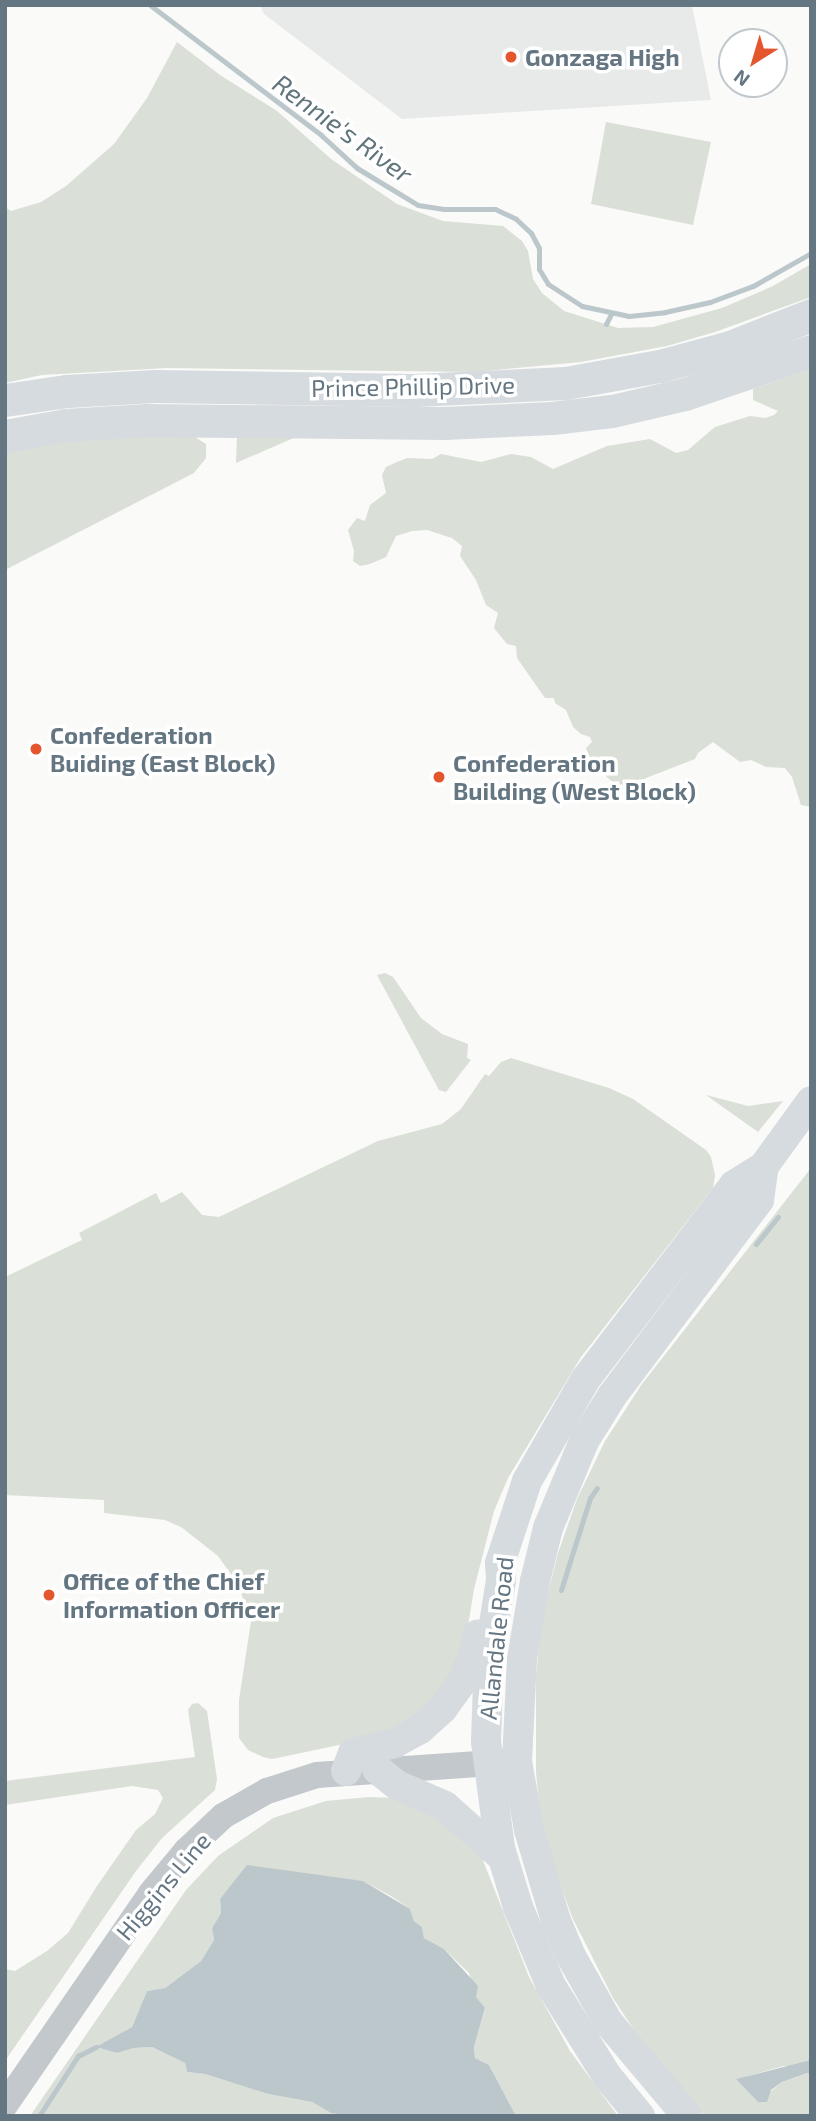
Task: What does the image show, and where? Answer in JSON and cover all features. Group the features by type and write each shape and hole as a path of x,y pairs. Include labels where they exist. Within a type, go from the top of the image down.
{"main road":[{"name":"Prince Phillip Drive","path":"5,400 67,391 155,386 414,390 566,383 730,347 811,315"},
{"name":"Prince Phillip Drive","path":"5,436 66,425 147,420 417,423 552,418 612,411 685,394 811,351"},
{"name":"Allandale Road","path":"640,2116 607,2076 551,1986 518,1907 502,1857 487,1763 487,1677 501,1580 500,1563 527,1481 584,1380 734,1185 764,1166 811,1101"},
{"name":"Allandale Road","path":"687,2116 608,2022 570,1956 543,1884 517,1761 521,1671 530,1605 548,1528 574,1465 612,1396 759,1200 764,1166"},
{"path":"346,1771 353,1753 383,1747 408,1736 432,1720 462,1682 474,1653 489,1571 500,1563"},
{"path":"377,1769 397,1785 446,1806 474,1828 502,1857"}],"street":[{"name":"Higgins Line","path":"5,2105 151,1893 186,1852 223,1816 267,1791 300,1779 346,1771 517,1761"}],"shaded area":[{"name":"Gonzaga High","path":"260,5 692,5 711,100 402,119 264,14"},
{"path":"177,42 220,75 277,111 331,159 397,204 443,221 503,226 522,241 528,251 533,279 542,293 564,311 618,328 653,327 722,308 773,286 811,264 811,297 715,332 667,346 581,362 474,372 167,368 42,375 5,383 5,207 11,211 41,202 66,186 114,144 147,98"},
{"path":"606,122 711,142 693,225 591,204"},
{"path":"811,369 811,807 801,805 792,777 785,768 766,767 751,760 740,762 713,742 698,753 695,759 623,787 601,771 599,762 589,756 586,748 592,742 590,737 573,727 566,710 555,703 554,698 545,698 517,658 516,646 507,644 494,628 498,613 486,605 476,580 460,556 462,546 452,538 427,530 412,531 396,536 386,557 360,566 353,561 354,551 348,530 357,518 365,521 370,505 386,493 382,475 386,467 397,462 407,458 432,459 441,454 481,462 511,454 531,457 553,469 607,446 650,439 676,453 688,450 715,427 750,416 765,418 774,415 778,411 753,400 753,389"},
{"path":"164,434 195,437 206,444 206,458 194,473 5,570 5,452 84,439"},
{"path":"237,437 296,437 236,463"},
{"path":"385,973 393,977 421,1018 442,1034 468,1044 467,1058 471,1060 446,1092 439,1090 377,975"},
{"path":"511,1058 609,1088 633,1099 706,1150 711,1157 715,1175 713,1188 581,1357 508,1478 494,1511 474,1589 464,1651 427,1710 373,1738 272,1759 263,1757 248,1750 239,1738 239,1700 251,1621 238,1584 218,1556 181,1527 165,1520 104,1513 104,1500 5,1495 5,1277 82,1240 79,1233 156,1193 161,1203 182,1192 202,1215 219,1217 378,1141 442,1124 461,1109 485,1074 489,1076 501,1062"},
{"path":"706,1095 748,1106 783,1101 758,1132"},
{"path":"811,1168 811,2066 784,2066 737,2079 758,2102 782,2082 807,2073 811,2075 811,2116 705,2116 648,2051 613,1998 572,1917 555,1869 540,1815 536,1772 536,1675 542,1616 558,1553 577,1499 605,1441 642,1384"},
{"path":"198,1703 207,1711 217,1779 215,1790 162,1838 136,1871 5,2061 5,1969 15,1971 47,1951 68,1933 136,1830 155,1814 163,1798 158,1790 132,1786 5,1805 5,1781 195,1757 188,1710 192,1704"},
{"path":"392,1798 428,1809 482,1858 529,1977 570,2051 618,2116 516,2116 489,2065 475,2058 474,2047 485,2009 476,1997 469,1973 444,1949 424,1938 422,1927 414,1921 410,1909 391,1896 363,1881 313,1876 228,1890 220,1899 221,1913 212,1928 214,1940 201,1961 165,1988 147,1991 132,2027 97,2047 117,2053 152,2047 185,2063 187,2072 205,2074 268,2094 312,2102 331,2113 349,2116 30,2116 186,1890 218,1856 273,1818 326,1801"},
{"path":"247,1865 363,1881 410,1909 414,1921 422,1927 424,1938 444,1949 478,1986 476,1997 485,2008 474,2047 475,2058 489,2065 516,2116 349,2116 331,2113 312,2102 268,2094 205,2074 187,2072 185,2063 152,2047 117,2053 96,2047 132,2027 147,1991 165,1988 201,1961 214,1940 212,1928 221,1913 220,1899"},
{"path":"811,2060 811,2075 807,2073 782,2082 771,2090 767,2102 758,2102 736,2079"}],"waterway":[{"name":"Rennie's River","path":"150,5 321,135 357,168 418,205 444,209 495,209 516,219 531,233 539,248 539,269 548,284 582,306 629,316 665,312 710,302 753,286 811,253"},
{"path":"606,324 611,314"},
{"path":"756,1244 778,1217"},
{"path":"561,1590 590,1498 597,1488"},
{"path":"39,2116 78,2056 96,2047"}],"place":[{"name":"Gonzaga High","path":"511,57"},
{"name":"Confederation Buiding (East Block)","path":"36,749"},
{"name":"Confederation Building (West Block)","path":"439,777"},
{"name":"Office of the Chief Information Officer","path":"49,1595"}]}
